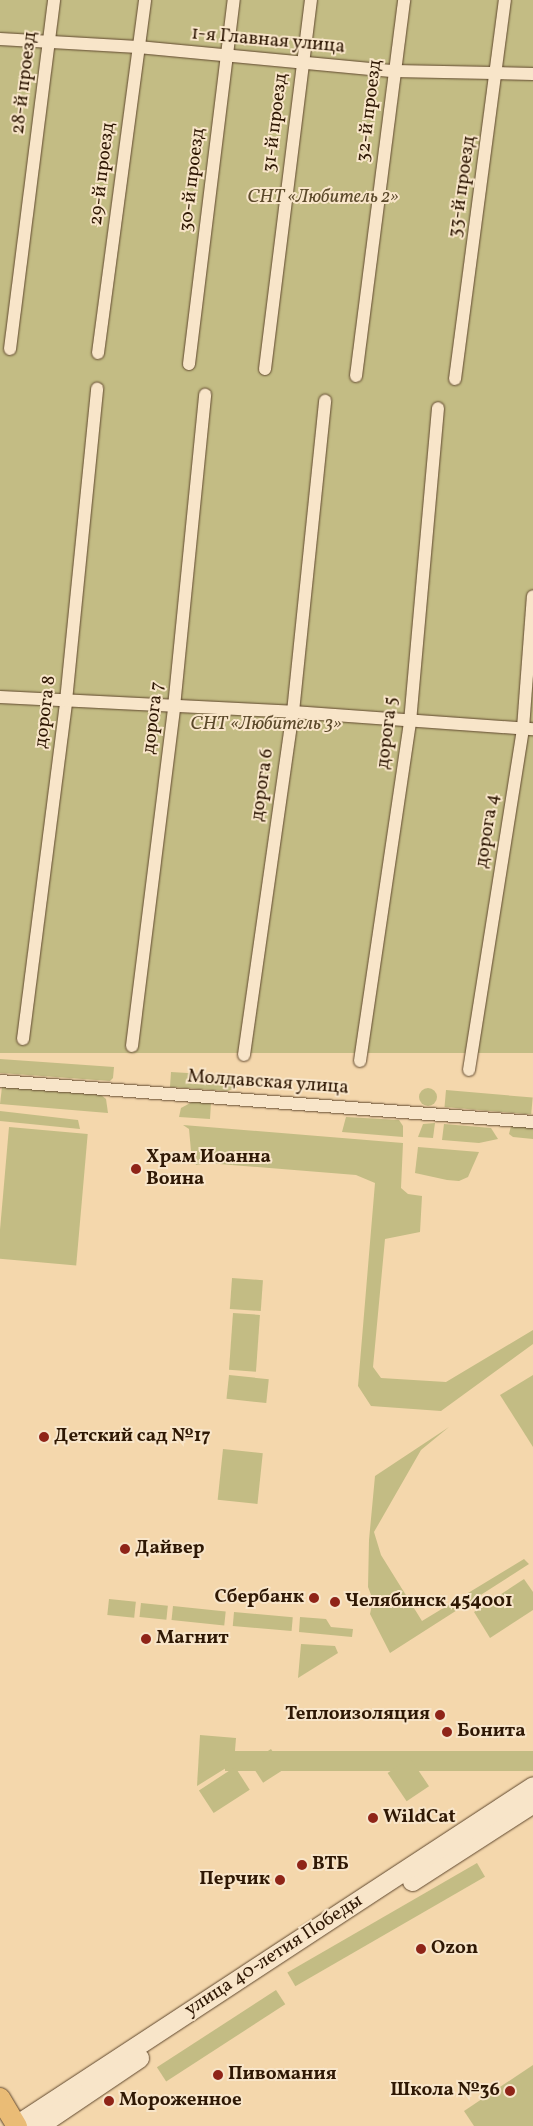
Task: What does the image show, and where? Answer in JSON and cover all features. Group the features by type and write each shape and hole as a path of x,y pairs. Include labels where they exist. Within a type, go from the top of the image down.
{"main road":[{"path":"0,2098 16,2126"}],"street":[{"name":"28-й проезд","path":"10,349 54,0"},
{"name":"29-й проезд","path":"98,353 145,0"},
{"name":"30-й проезд","path":"190,364 234,0"},
{"name":"31-й проезд","path":"265,369 311,0"},
{"name":"32-й проезд","path":"356,376 404,0"},
{"name":"33-й проезд","path":"455,379 498,71 505,0"},
{"name":"1-я Главная улица","path":"0,39 138,47 394,71 498,71 533,74"},
{"name":"дорога 8","path":"23,1039 66,701 97,389"},
{"name":"дорога 7","path":"132,1046 174,707 205,394"},
{"name":"дорога 6","path":"244,1055 293,712 325,401"},
{"name":"дорога 5","path":"360,1061 410,722 438,408"},
{"name":"дорога 4","path":"469,1070 528,729 533,596"},
{"path":"0,697 293,712 410,722 528,729"},
{"name":"Молдавская улица","path":"0,1080 533,1122"},
{"name":"улица 40-летия Победы","path":"38,2126 533,1786"},
{"name":"улица 40-летия Победы","path":"16,2126 72,2085 274,1964 533,1803"}],"green space":[{"name":"СНТ «Любитель 3»","path":"0,0 533,0 533,1053 0,1053"},
{"path":"0,1059 114,1067 113,1078 110,1081 0,1073"},
{"path":"171,1072 238,1076 237,1088 227,1091 170,1087"},
{"path":"2,1087 101,1095 106,1099 108,1113 0,1104"},
{"path":"424,1088 432,1088 437,1093 435,1104 424,1106 419,1101 419,1093"},
{"path":"446,1090 533,1098 531,1115 445,1107"},
{"path":"194,1101 211,1103 210,1119 179,1117 181,1108"},
{"path":"0,1111 78,1120 80,1129 0,1121"},
{"path":"346,1117 399,1120 403,1126 403,1137 342,1132"},
{"path":"435,1123 433,1138 418,1137 423,1124"},
{"path":"444,1124 491,1128 498,1139 479,1143 442,1140"},
{"path":"183,1125 403,1143 401,1188 408,1194 422,1196 420,1232 385,1239 373,1367 381,1378 446,1382 533,1330 533,1344 441,1411 371,1406 358,1386 375,1183 356,1175 207,1163 196,1165 191,1151 189,1129"},
{"path":"511,1126 533,1128 533,1139 513,1137 509,1134"},
{"path":"9,1127 88,1134 76,1265 0,1259 0,1230"},
{"path":"418,1147 479,1152 468,1177 459,1181 415,1173"},
{"path":"232,1278 263,1280 261,1311 230,1309"},
{"path":"233,1313 260,1315 256,1372 229,1370"},
{"path":"229,1375 269,1379 266,1403 226,1399"},
{"path":"533,1375 533,1447 500,1395"},
{"path":"449,1427 421,1450 374,1532 381,1555 422,1621 524,1559 529,1564 390,1653 370,1614 373,1600 368,1587 369,1540 375,1476"},
{"path":"223,1449 263,1453 257,1504 218,1500"},
{"path":"524,1579 533,1592 533,1610 490,1638 474,1612"},
{"path":"109,1599 136,1602 134,1618 107,1615"},
{"path":"141,1603 168,1606 166,1620 140,1617"},
{"path":"173,1606 226,1612 224,1625 172,1620"},
{"path":"234,1612 293,1617 292,1631 233,1626"},
{"path":"300,1617 326,1619 331,1627 353,1629 352,1637 299,1632"},
{"path":"301,1644 335,1646 338,1653 298,1678"},
{"path":"200,1735 236,1738 234,1763 197,1786"},
{"path":"271,1749 284,1769 263,1783 250,1763"},
{"path":"225,1751 533,1751 533,1771 225,1771"},
{"path":"410,1758 429,1786 407,1801 388,1773"},
{"path":"235,1767 250,1790 214,1813 199,1790"},
{"path":"477,1863 485,1877 295,1986 287,1972"},
{"path":"276,1990 285,2004 166,2082 157,2067"},
{"name":"Школа №36","path":"533,2065 533,2126 474,2126 464,2111"}],"place":[{"name":"Храм Иоанна Воина","path":"136,1169"},
{"name":"Детский сад №17","path":"44,1437"},
{"name":"Дайвер","path":"125,1549"},
{"name":"Сбербанк","path":"314,1598"},
{"name":"Челябинск 454001","path":"335,1602"},
{"name":"Магнит","path":"146,1639"},
{"name":"Теплоизоляция","path":"440,1715"},
{"name":"Бонита","path":"447,1732"},
{"name":"WildCat","path":"373,1818"},
{"name":"ВТБ","path":"302,1865"},
{"name":"Перчик","path":"280,1880"},
{"name":"Ozon","path":"421,1949"},
{"name":"Пивомания","path":"218,2075"},
{"name":"Школа №36","path":"510,2091"},
{"name":"Мороженное","path":"109,2101"}],"park label":[{"name":"СНТ «Любитель 2»","path":"323,198"}]}
